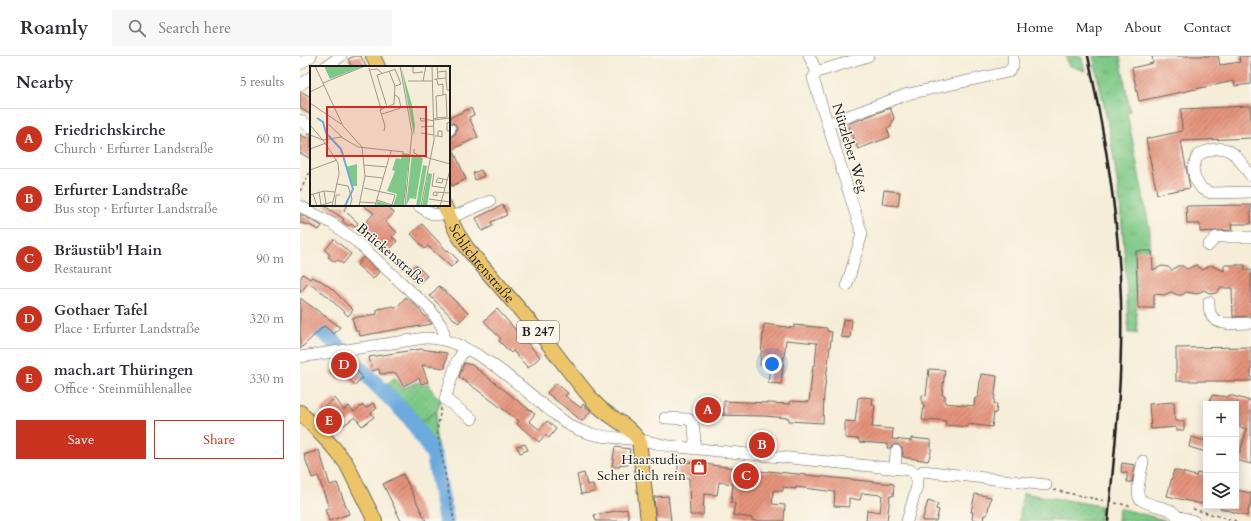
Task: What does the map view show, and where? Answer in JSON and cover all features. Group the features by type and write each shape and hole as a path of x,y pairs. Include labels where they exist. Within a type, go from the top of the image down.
{"main road":[{"path":"373,56 378,66"},
{"name":"Schlichtenstraße","path":"447,212 467,248 597,404 608,415 632,431 639,440"},
{"path":"300,412 346,463 375,521"},
{"path":"639,440 648,521"}],"street":[{"path":"300,64 311,56"},
{"path":"317,56 324,66"},
{"path":"326,66 341,56"},
{"path":"808,56 817,72 868,56"},
{"path":"827,124 908,94 1008,72 1013,66 1013,56"},
{"name":"Nützleber Weg","path":"817,72 813,78 862,234 847,285"},
{"path":"300,85 310,78"},
{"path":"300,120 310,126"},
{"path":"1251,176 1237,156 1227,149 1211,148 1198,155 1193,168 1195,179 1202,189 1211,193 1251,192"},
{"path":"447,212 490,201"},
{"name":"Brückenstraße","path":"300,206 333,224 357,242 430,309 441,325 444,333 443,339"},
{"name":"Schlichtenstraße","path":"419,206 430,214 437,215 447,212"},
{"path":"1208,246 1216,237 1251,237"},
{"path":"1209,302 1210,312 1214,320 1223,323 1251,323"},
{"path":"300,357 425,338 443,339 484,358 571,426 582,432 669,446 910,470 916,475 917,486 907,521"},
{"path":"465,349 457,361 445,399 472,419"},
{"path":"665,418 688,419 693,423 695,438 694,448"},
{"path":"895,468 896,451"},
{"path":"1143,461 1138,495 1144,501 1173,511 1177,516 1194,521"},
{"path":"916,475 923,471 1046,486"}],"path":[{"path":"300,191 310,172"},
{"path":"445,399 440,408 437,431 454,521"},
{"path":"1046,486 1057,492 1105,501"}],"green space":[{"path":"1066,56 1081,56 1085,71 1068,65"},
{"path":"1093,56 1120,56 1130,111 1127,113 1150,231 1150,249 1135,250 1137,333 1128,333 1127,291 1118,187 1111,138"},
{"path":"395,377 403,388 418,382 421,386 429,383 432,391 441,400 437,411 415,426 410,418 382,388"},
{"path":"437,411 435,429 439,454 439,478 435,455 415,426"},
{"path":"1023,493 1101,506 1100,521 1019,521"},
{"path":"1119,508 1165,520 1165,521 1118,521"}],"building":[{"path":"355,56 361,56 366,66 352,66 348,59"},
{"path":"1152,56 1218,56 1220,65 1240,62 1239,56 1251,56 1251,84 1235,86 1234,81 1139,101 1132,68 1153,63"},
{"path":"300,92 302,92 310,96 310,114 300,108"},
{"path":"1251,106 1251,138 1181,141 1190,188 1157,194 1146,139 1182,131 1181,109"},
{"path":"471,108 474,115 469,117 478,137 453,149 466,179 452,186 450,181 450,136 455,134 457,128 455,124 450,122 450,118"},
{"path":"890,108 894,117 891,127 887,128 890,137 858,149 848,124"},
{"path":"300,134 306,138 310,134 310,158 300,153"},
{"path":"481,170 484,176 475,180 473,173"},
{"path":"884,190 900,192 898,206 882,204"},
{"path":"503,205 507,215 491,222 493,226 482,231 476,218"},
{"path":"1251,205 1251,224 1231,224 1232,230 1200,232 1200,224 1187,224 1186,206"},
{"path":"324,206 346,206 344,210 358,223 355,227 351,224 349,226 342,221 344,219"},
{"path":"364,206 386,206 394,213 385,222 397,232 392,237 397,241 388,252 360,229 374,213"},
{"path":"300,214 322,226 319,230 309,225 300,223"},
{"path":"422,224 447,251 448,250 458,260 451,267 428,246 425,249 411,234"},
{"path":"334,239 351,254 343,264 338,260 335,262 328,257 330,255 325,250"},
{"path":"1136,251 1152,251 1153,270 1162,266 1168,267 1172,270 1177,266 1183,266 1187,269 1196,265 1203,270 1210,265 1224,271 1224,265 1245,265 1245,270 1251,270 1251,316 1233,317 1232,288 1220,288 1216,293 1211,294 1204,290 1197,294 1186,292 1182,295 1178,295 1171,292 1164,295 1154,294 1154,308 1138,308"},
{"path":"363,257 379,272 373,279 357,265"},
{"path":"416,265 427,276 418,284 408,274"},
{"path":"303,274 310,279 312,277 321,281 331,288 353,310 348,316 325,294 308,283 300,293 300,279"},
{"path":"439,286 468,313 458,323 430,296"},
{"path":"406,297 432,324 360,336 359,331 356,331 352,318 377,314 377,309 394,306 396,308"},
{"path":"300,298 340,327 334,334 324,326 300,349"},
{"path":"497,309 540,357 528,368 513,351 511,353 499,341 501,339 484,321"},
{"path":"843,319 852,320 850,338 841,337"},
{"path":"764,324 794,328 794,325 827,328 827,331 832,332 824,394 823,423 789,421 789,418 764,416 714,415 712,417 704,417 701,414 702,406 705,403 713,403 724,415 724,401 790,404 790,401 809,402 817,343 786,340 781,384 768,383 770,366 760,365"},
{"path":"1251,347 1251,381 1176,381 1176,348"},
{"path":"421,349 447,353 445,368 422,365 428,382 421,384 419,378 403,386 396,373 380,374 379,369 372,371 369,357"},
{"path":"344,358 363,377 355,385 344,374 338,379 330,372"},
{"path":"464,363 472,365 535,414 529,421 540,430 547,421 556,429 549,438 545,435 539,442 517,424 519,421 459,377"},
{"path":"929,369 945,370 942,395 945,395 945,403 974,406 975,398 978,398 981,374 997,376 994,404 997,404 992,427 968,424 968,427 945,425 946,421 930,419 930,421 922,420 924,405 922,404 922,395 926,396"},
{"path":"556,383 568,393 565,396 581,408 583,404 591,411 582,421 547,393"},
{"path":"1212,395 1228,397 1229,395 1251,401 1251,464 1239,461 1239,452 1247,429 1239,427 1239,401 1210,401"},
{"path":"335,398 344,410 349,406 354,412 363,405 366,408 373,403 377,408 371,413 374,417 362,426 355,417 336,431 320,410"},
{"path":"858,398 873,398 872,405 875,405 872,427 893,429 892,439 911,441 911,438 931,440 931,452 928,461 903,457 902,448 897,444 887,448 888,444 859,442 859,439 845,438 845,421 855,422"},
{"path":"1174,402 1175,421 1184,421 1184,430 1176,430 1176,427 1151,429 1149,404"},
{"path":"1191,437 1203,440 1203,451 1189,447"},
{"path":"525,444 528,450 520,453 517,446"},
{"path":"615,447 630,449 628,465 620,464 620,467 612,467"},
{"path":"319,450 330,485 337,483 349,514 329,521 325,509 329,508 318,476 312,478 304,455"},
{"path":"679,461 768,472 894,484 893,496 890,496 887,521 866,521 867,510 880,512 882,495 862,493 860,500 849,498 849,507 834,506 835,492 796,487 796,489 783,487 783,491 774,490 772,504 785,505 784,521 757,521 752,520 752,518 733,515 735,503 731,503 733,484 719,482 717,495 704,494 703,515 690,515 689,478 680,477 681,475 677,474"},
{"path":"1122,463 1135,465 1132,482 1127,482 1127,473 1121,472"},
{"path":"1174,470 1196,476 1197,473 1203,474 1203,504 1167,496"},
{"path":"584,473 587,485 593,484 595,492 581,494 577,475"},
{"path":"403,474 426,521 401,521 383,484"},
{"path":"1239,491 1251,493 1251,501 1247,516 1223,509 1239,509"},
{"path":"975,494 991,497 987,515 984,515 983,521 972,519 973,512 971,512"},
{"path":"668,496 671,521 656,521 654,497"},
{"path":"928,501 938,504 936,509 939,510 936,521 922,521"},
{"path":"627,509 629,521 596,521 594,515"}],"waterway":[{"path":"300,316 326,334 410,418 434,455 446,521"}],"railway":[{"path":"1088,56 1110,178 1120,270 1120,384 1108,521"}],"place":[{"name":"Gothaer Tafel","path":"344,365"},
{"name":"Friedrichskirche","path":"708,410"},
{"name":"mach.art Thüringen","path":"329,421"},
{"name":"Erfurter Landstraße","path":"762,445"},
{"name":"Haarstudio Scher dich rein","path":"699,467"},
{"name":"Bräustüb'l Hain","path":"746,476"}]}
